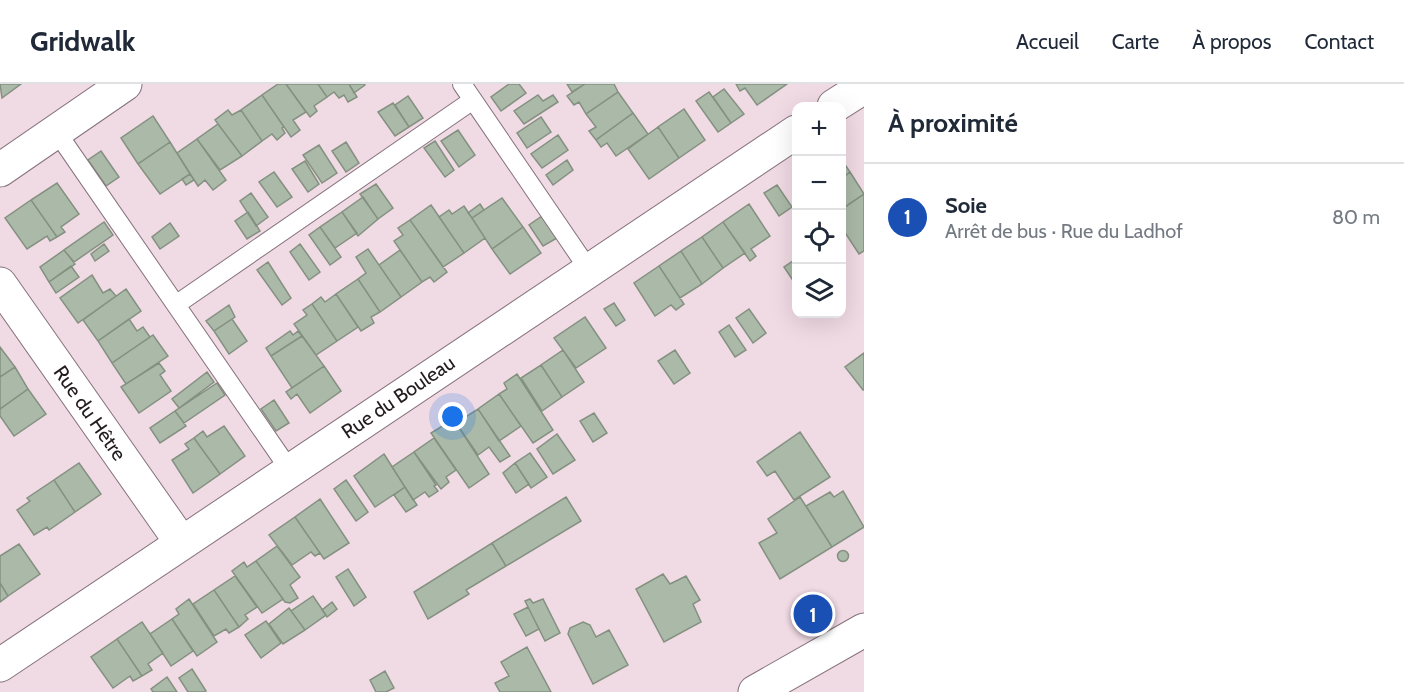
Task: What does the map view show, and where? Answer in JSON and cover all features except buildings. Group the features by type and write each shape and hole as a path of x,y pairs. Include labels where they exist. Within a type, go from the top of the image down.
{"street":[{"path":"0,170 125,84"},
{"name":"Rue du Bouleau","path":"0,665 792,135"},
{"name":"Rue du Hêtre","path":"0,284 181,542"},
{"path":"755,692 864,630"}],"lane":[{"path":"462,84 589,270"},
{"path":"177,304 472,100"},
{"path":"56,131 290,470"}],"place":[{"name":"Soie","path":"813,614"}]}
